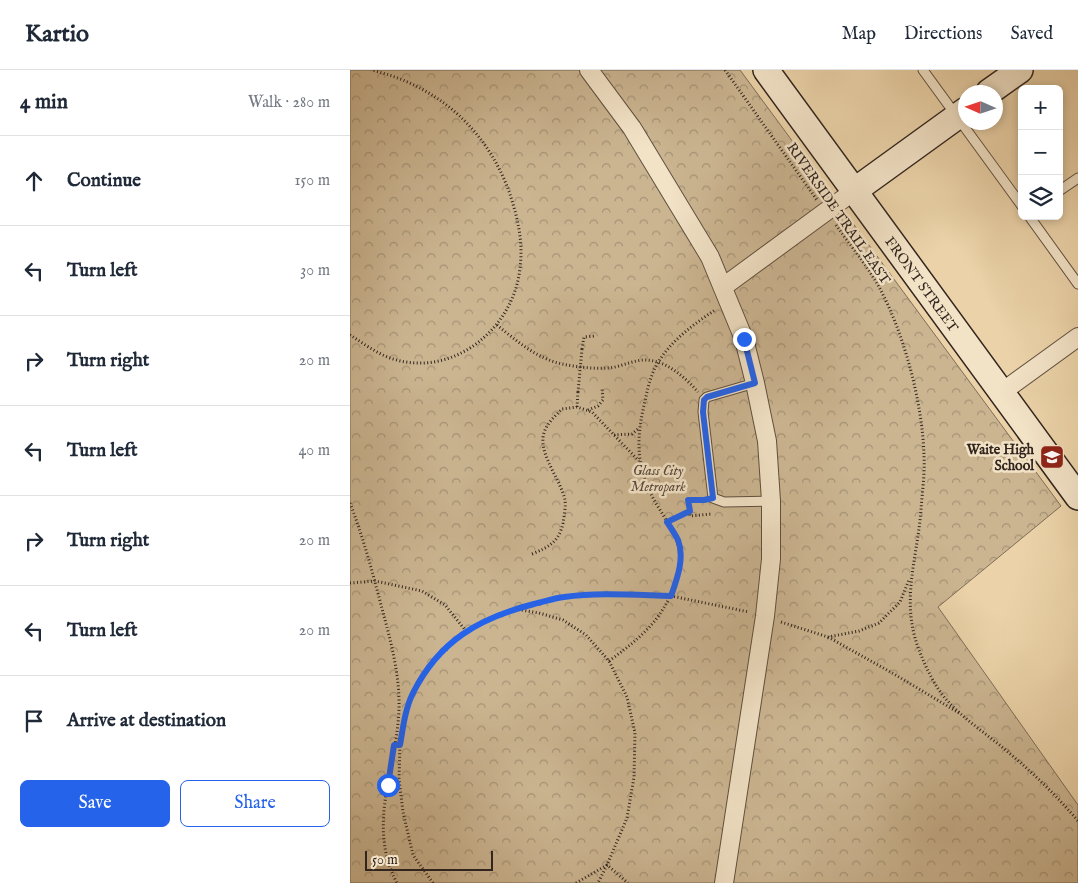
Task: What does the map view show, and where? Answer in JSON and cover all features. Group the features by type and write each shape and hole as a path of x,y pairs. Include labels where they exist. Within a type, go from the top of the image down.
{"main road":[{"name":"FRONT STREET","path":"766,70 1078,497"},
{"path":"999,85 1020,70"},
{"path":"854,191 958,115"}],"street":[{"path":"589,70 632,128 710,257 744,339 766,441 771,501 771,559 765,616 724,883"},
{"path":"726,294 854,191"},
{"path":"1002,392 1078,337"}],"lane":[{"path":"923,70 958,110"},
{"path":"972,130 1018,200"},
{"path":"1063,189 1078,178"},
{"path":"1032,220 1078,284"},
{"path":"755,383 707,397 704,400 703,412 713,498 724,502 771,501"}],"path":[{"path":"350,335 380,353 393,359 405,361 436,362 466,351 478,343 497,325 509,306 517,287 521,250 515,212 507,184 498,164 484,144 452,109 432,95 407,81 371,70"},
{"name":"RIVERSIDE TRAIL EAST","path":"725,70 879,286 898,328 919,407 924,457 918,539 911,574 910,616 920,653 930,675 944,697 963,716 1009,753 1060,799 1078,821"},
{"path":"609,662 636,641 656,621 671,596 679,572 678,541 651,494 640,462 638,430 648,384 658,362 673,343 726,294"},
{"path":"497,325 544,358 561,364 609,368 643,360 658,362 690,382 704,400"},
{"path":"577,407 584,337 595,336"},
{"path":"588,410 598,406 604,400 602,388"},
{"path":"532,554 549,547 561,534 565,514 565,500 546,453 543,438 547,426 562,409 577,407 592,412 640,462"},
{"path":"614,435 632,434 638,430"},
{"path":"711,514 690,516 688,500 713,498"},
{"path":"350,504 364,540 390,635 398,681 399,706 384,806 383,837 389,868 397,883"},
{"path":"667,522 690,511"},
{"path":"828,637 859,631 879,623 900,602 911,574"},
{"path":"350,583 375,581 422,591 444,605 466,631"},
{"path":"433,883 413,854 403,812 400,786 400,745 412,694 427,670 443,650 466,631 487,619 516,609 564,597 618,594 671,596 765,616 828,637 963,716"},
{"path":"516,609 563,620 586,635 609,662 627,697 635,733 634,777 627,818 598,883"},
{"path":"399,706 408,708"},
{"path":"394,745 400,745"},
{"path":"388,785 400,786"},
{"path":"576,883 607,865"},
{"path":"607,865 628,883"}],"green space":[{"name":"Glass City Metropark","path":"350,70 740,70 1061,506 938,607 1078,805 1078,883 350,883"}],"place":[{"name":"Waite High School","path":"1052,457"}],"route":[{"path":"388,785 394,745 400,745 404,719 412,694 427,670 443,650 466,631 487,619 516,609 564,597 618,594 671,596 679,572 680,559 678,541 667,522 690,511 688,500 713,498 703,412 704,400 707,397 755,383 744,339"}]}
